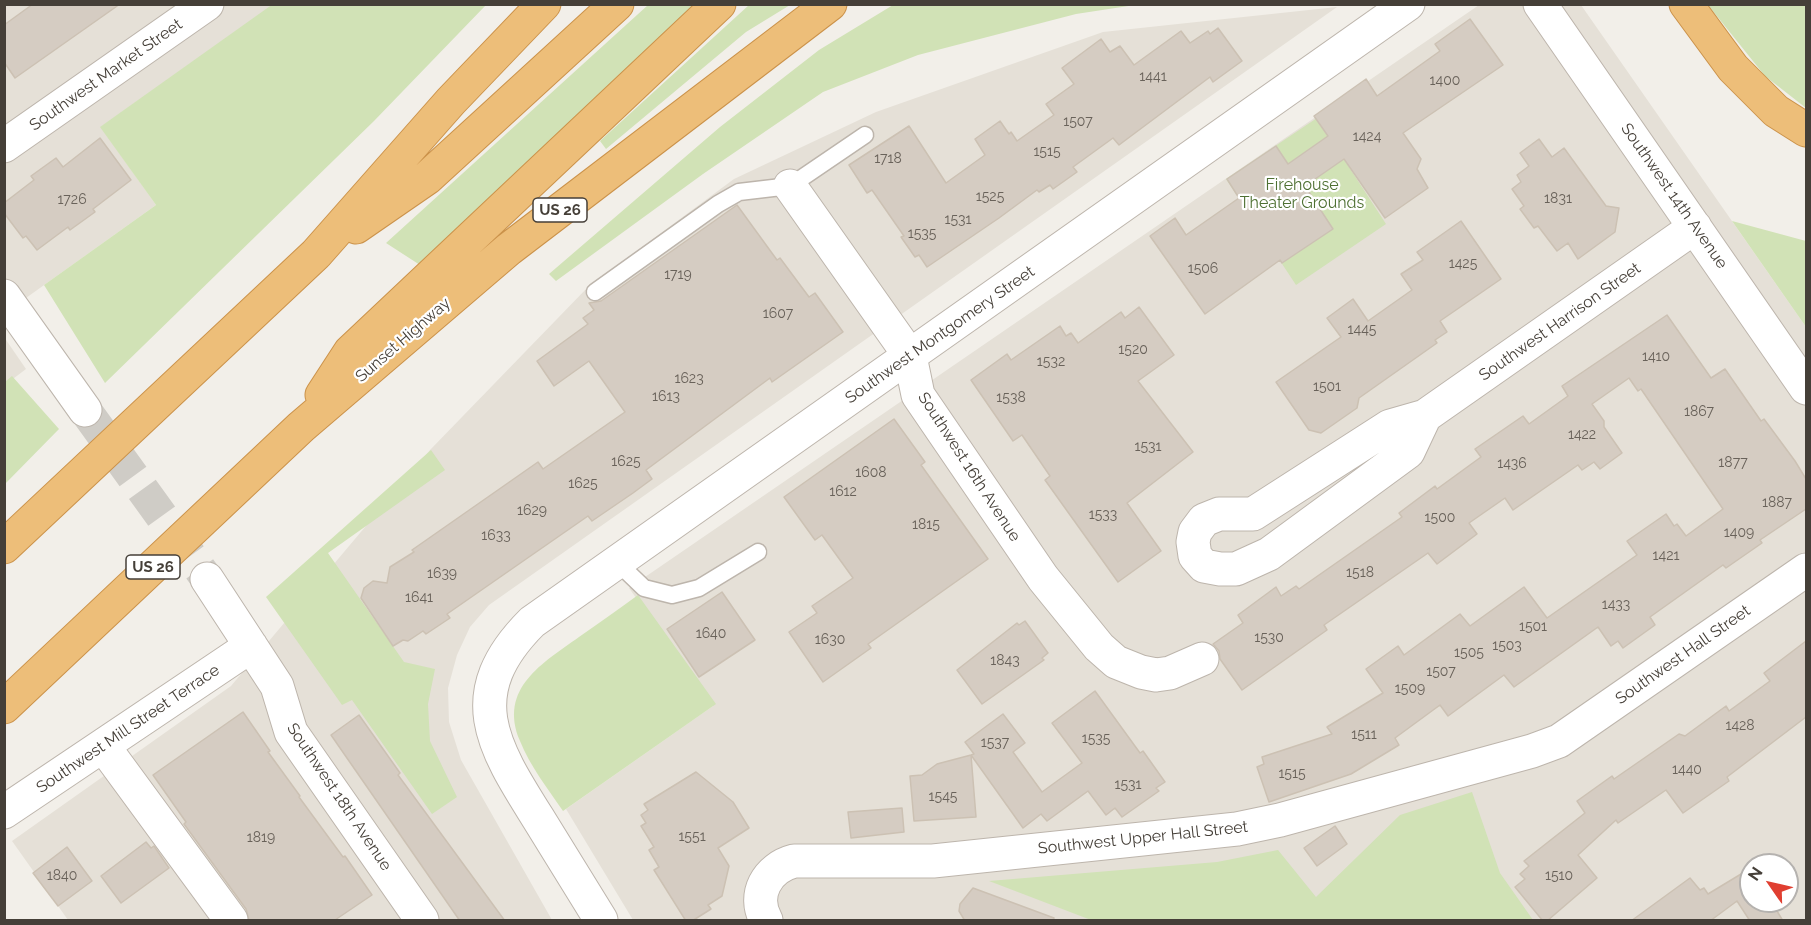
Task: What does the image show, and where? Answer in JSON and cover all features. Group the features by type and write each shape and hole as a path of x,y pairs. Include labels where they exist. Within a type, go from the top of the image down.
{"highway":[{"path":"4,547 316,254 451,101 544,4"},
{"path":"316,254 427,178 617,4"},
{"path":"301,427 350,352 719,4"},
{"path":"1686,4 1733,68 1776,111 1806,130"},
{"name":"Sunset Highway","path":"4,707 301,427 508,249 830,5"}],"street":[{"name":"Southwest Market Street","path":"4,146 207,4"},
{"name":"Southwest Montgomery Street","path":"601,921 510,774 492,734 489,718 492,682 497,668 516,638 532,622 1408,4"},
{"name":"Southwest 14th Avenue","path":"1540,4 1806,388"},
{"name":"Southwest 16th Avenue","path":"790,186 910,357 918,395 1043,578 1106,655 1130,668 1156,675 1170,673 1202,659"},
{"name":"Southwest Harrison Street","path":"1425,416 1408,452 1269,554 1236,569 1204,566 1196,556 1193,542 1195,532 1204,520 1219,514 1253,514 1390,426 1425,416 1695,227"},
{"path":"4,296 85,410"},
{"name":"Southwest Hall Street","path":"1559,741 1806,570"},
{"name":"Southwest 18th Avenue","path":"207,579 277,686 291,732 422,921"},
{"name":"Southwest Mill Street Terrace","path":"4,812 104,747 251,646"},
{"name":"Southwest Upper Hall Street","path":"766,921 762,913 761,898 766,882 771,873 781,864 794,861 933,861 1237,829 1292,817 1532,751 1559,741"},
{"path":"104,747 231,921"}],"lane":[{"path":"595,292 739,192 790,186 865,135"},
{"path":"617,562 644,588 672,595 699,588 758,552"}],"shaded area":[{"path":"5,5 273,5 101,127 156,205 5,313"},
{"path":"1479,5 1581,5 1806,327 1806,920 633,920 566,809 713,706 629,588"},
{"path":"1337,7 489,605 470,627 457,655 448,688 449,722 461,760 552,920 68,920 12,841 231,686 430,450 588,287 734,179 876,112 1103,32"},
{"path":"4,337 26,369 5,385 4,385"}],"green space":[{"path":"273,4 486,5 374,121 105,383 44,285 156,205 100,127"},
{"path":"648,5 699,5 420,265 386,243"},
{"path":"749,5 790,5 746,32 606,149 600,141"},
{"path":"893,5 1135,5 1076,14 918,55 823,92 703,174 556,281 549,274 720,127 819,50"},
{"path":"1708,5 1806,5 1806,108 1765,76"},
{"name":"Firehouse Theater Grounds","path":"1317,118 1386,224 1296,285 1226,179"},
{"path":"1732,221 1806,241 1806,327"},
{"path":"12,376 59,429 5,484 5,382"},
{"path":"431,450 445,470 328,553 404,662 435,669 428,704 430,741 457,797 432,814 352,700 342,705 266,597"},
{"path":"638,595 716,704 563,811 524,750 515,722 515,706 528,679 539,667"},
{"path":"1472,792 1500,873 1533,920 1091,920 989,881 1217,862 1278,850 1316,897 1400,815"}],"building":[{"path":"33,4 120,4 15,78 4,62 4,25"},
{"path":"1470,19 1503,65 1403,133 1421,159 1417,169 1428,188 1385,218 1344,159 1305,186 1333,229 1282,263 1280,260 1205,314 1150,236 1175,218 1186,235 1239,198 1227,179 1276,146 1288,164 1328,136 1314,116 1366,79 1377,96 1440,51 1435,44"},
{"path":"1218,28 1242,61 1213,82 1210,77 1119,145 1113,138 1073,167 1077,172 1053,189 1050,185 1039,192 1037,190 927,267 919,255 915,257 901,237 904,236 872,190 867,193 849,165 909,126 946,183 985,155 975,139 1000,121 1017,141 1054,115 1046,104 1074,84 1062,68 1101,39 1110,52 1120,46 1134,65 1181,31 1190,43 1208,31 1210,34"},
{"path":"100,138 131,180 93,209 95,212 70,230 68,227 37,250 26,236 23,238 4,213 4,203 34,180 31,176 56,158 63,167"},
{"path":"1539,139 1552,157 1564,148 1606,206 1619,208 1615,232 1578,259 1568,243 1557,251 1538,226 1534,228 1520,209 1524,206 1512,189 1521,182 1517,175 1529,166 1520,153"},
{"path":"737,205 777,260 780,258 809,297 815,293 843,332 772,382 770,378 646,470 652,479 633,493 592,521 588,516 447,614 450,618 426,634 423,631 408,641 403,640 393,646 361,598 364,588 373,581 387,583 390,567 414,552 412,550 538,462 543,469 625,412 589,361 554,386 537,361 588,324 583,318 594,310 589,303 601,301"},
{"path":"1461,221 1501,279 1440,321 1447,332 1435,340 1437,343 1359,398 1357,408 1321,433 1309,430 1276,382 1341,337 1327,318 1353,299 1368,321 1412,290 1401,274 1423,260 1417,252"},
{"path":"1139,307 1174,355 1138,381 1193,452 1127,503 1161,551 1118,582 1045,480 1050,476 1022,435 1013,441 971,380 1007,354 1011,360 1060,326 1066,336 1071,333 1078,343 1121,312 1125,318"},
{"path":"1667,315 1711,378 1725,369 1761,421 1764,419 1795,461 1806,479 1806,509 1760,540 1762,543 1726,568 1723,565 1650,617 1655,625 1623,648 1618,641 1611,646 1598,627 1514,687 1504,675 1448,716 1440,705 1395,738 1399,745 1351,774 1269,802 1257,767 1264,764 1262,757 1332,734 1327,727 1383,693 1366,669 1398,646 1404,655 1460,614 1470,626 1524,587 1547,618 1637,555 1627,541 1666,514 1674,526 1677,524 1686,536 1723,509 1641,389 1638,391 1629,378 1592,404 1622,453 1600,469 1594,462 1582,470 1578,465 1513,510 1505,498 1469,523 1477,534 1437,564 1428,553 1324,625 1327,630 1242,690 1220,659 1219,651 1213,644 1243,623 1238,615 1276,587 1281,596 1296,586 1299,589 1402,517 1399,513 1435,486 1437,489 1481,457 1475,449 1523,416 1529,424 1568,396 1562,386"},
{"path":"894,419 925,462 921,465 988,559 868,644 871,648 823,682 789,632 817,613 812,606 853,578 822,535 815,540 784,497"},
{"path":"722,592 755,640 699,677 667,629"},
{"path":"1025,621 1048,653 1042,658 1044,660 982,704 957,670 1017,623 1019,625"},
{"path":"1806,641 1806,717 1727,777 1729,781 1683,813 1666,790 1618,823 1616,820 1578,855 1597,878 1547,921 1543,921 1515,887 1525,879 1520,874 1529,866 1524,861 1585,813 1577,801 1612,776 1614,779 1679,734 1685,736 1726,706 1729,711 1770,681 1764,673"},
{"path":"1095,691 1140,753 1143,751 1165,782 1156,788 1159,791 1122,817 1115,808 1106,815 1088,791 1047,821 1041,814 1023,828 971,755 974,754 965,742 1003,714 1025,743 1013,752 1042,792 1082,763 1052,723"},
{"path":"243,712 299,797 372,895 335,920 249,920 246,909 184,824 186,822 153,775"},
{"path":"359,715 400,773 398,775 505,921 460,921 331,735"},
{"path":"971,755 976,817 914,821 910,776 922,775 937,764"},
{"path":"696,772 733,802 749,828 718,848 729,866 722,896 708,905 711,909 692,921 686,921 654,870 659,867 649,850 654,847 641,826 646,823 641,815 648,810 644,804"},
{"path":"902,808 904,832 851,838 848,812"},
{"path":"1335,826 1347,844 1317,866 1304,848"},
{"path":"146,842 151,848 154,846 169,868 121,903 101,876"},
{"path":"67,847 92,881 58,906 33,873"},
{"path":"1739,875 1739,904 1737,901 1710,921 1631,921 1690,878 1700,890 1704,888 1708,894"},
{"path":"973,888 1054,918 1053,921 965,921 959,911 960,904"},
{"path":"1745,913 1778,913 1783,921 1750,921"}],"tunnel":[{"path":"85,410 207,579"}]}
